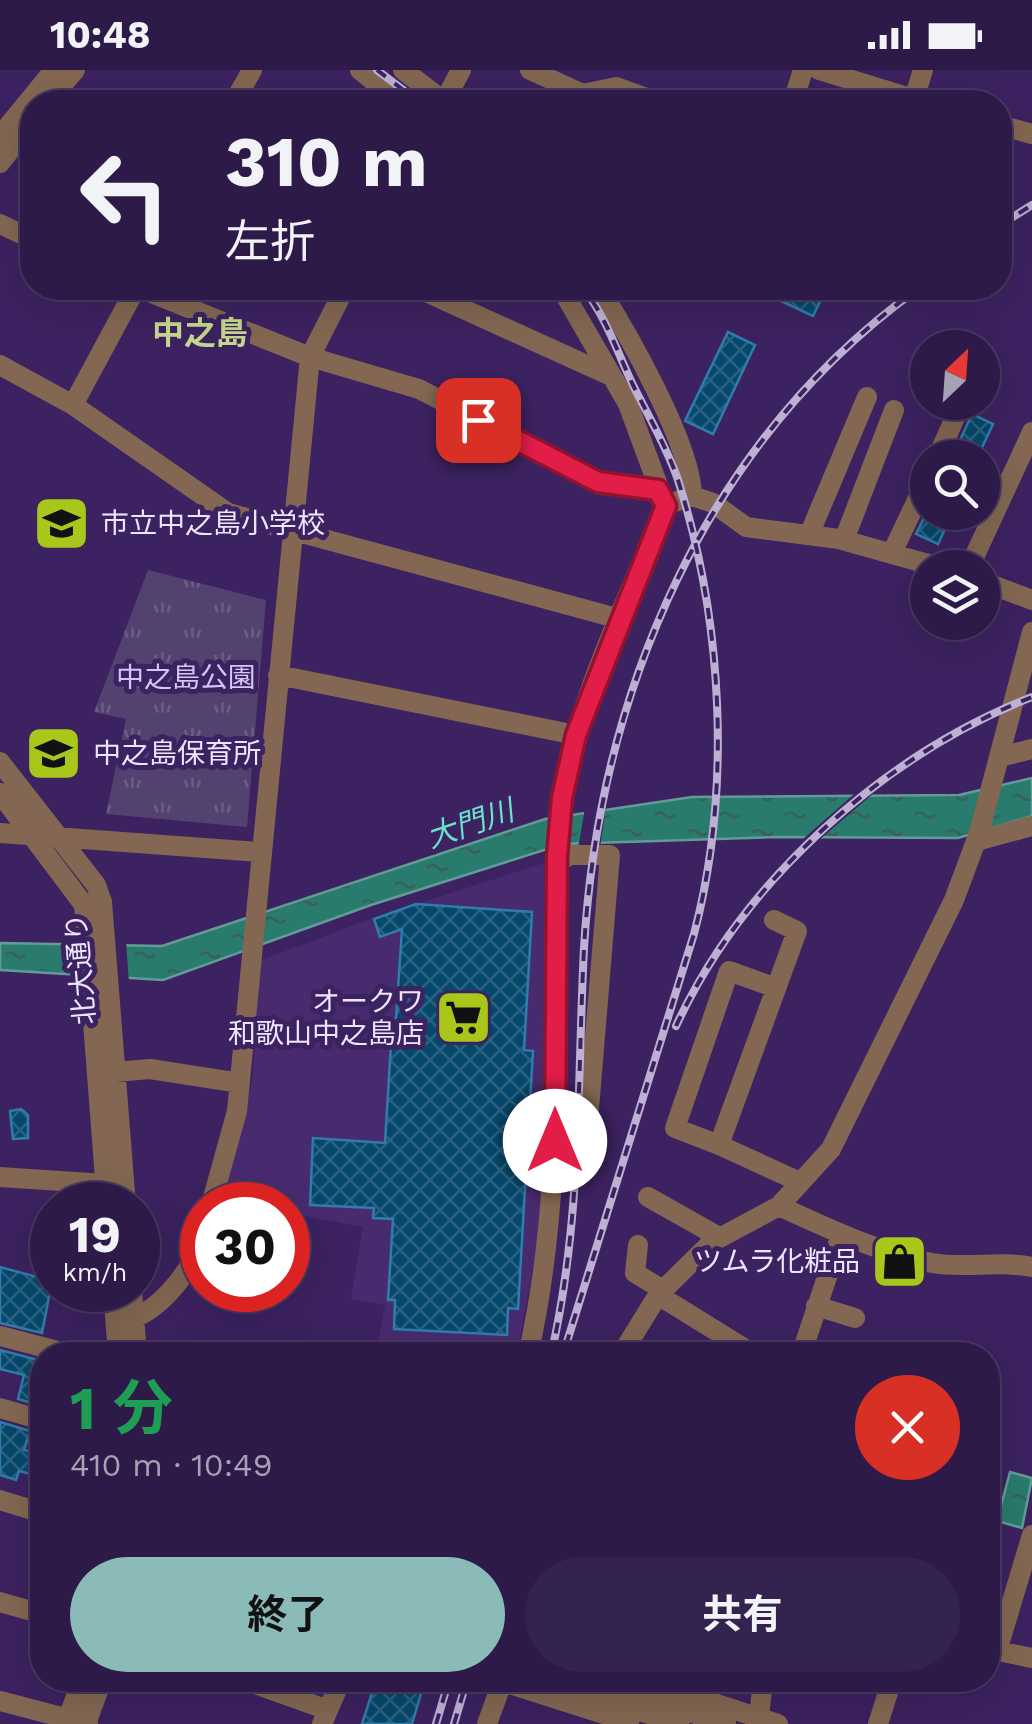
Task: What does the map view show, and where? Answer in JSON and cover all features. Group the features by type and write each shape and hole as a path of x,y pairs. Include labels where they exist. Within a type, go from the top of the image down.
{"street":[{"path":"58,90 75,70"},
{"path":"360,70 384,90"},
{"path":"404,70 430,90"},
{"path":"530,70 574,90"},
{"path":"819,70 884,90"},
{"path":"0,163 20,130"},
{"path":"73,405 130,300"},
{"path":"167,300 310,357 419,388 598,482 662,498 692,496 713,503 746,527 844,540 910,559"},
{"path":"218,1182 238,1111 310,357 339,300"},
{"path":"443,300 611,376"},
{"path":"530,1342 542,1282 555,1156 557,860 562,798 576,735 662,498 628,404 568,300"},
{"path":"606,300 624,327 668,422 692,480 692,496"},
{"path":"0,366 73,405 228,513 620,620"},
{"path":"809,535 867,397"},
{"path":"844,540 894,410"},
{"path":"977,550 1032,432"},
{"path":"892,554 910,516"},
{"path":"1000,587 1032,600"},
{"path":"630,1342 661,1292 719,1238 780,1206 831,1149 954,900 977,837 1032,632"},
{"path":"278,675 576,735"},
{"path":"998,763 1032,750"},
{"name":"北大通り","path":"0,762 96,885 106,1073 106,1182"},
{"name":"北大通り","path":"0,793 84,904 98,939"},
{"path":"977,837 1032,826"},
{"path":"0,833 260,852"},
{"path":"557,860 570,855 610,856 586,1146"},
{"path":"719,1145 797,931 774,920"},
{"path":"776,988 728,972 675,1128 800,1182"},
{"path":"106,1073 150,1069 240,1083"},
{"name":"北大通り","path":"106,1073 123,1182"},
{"path":"0,1176 35,1182"},
{"path":"653,1197 719,1238"},
{"path":"780,1206 841,1235 933,1263 1003,1262 1032,1266"},
{"path":"805,1342 841,1235"},
{"path":"638,1245 634,1273 736,1342"},
{"path":"125,1321 168,1294 180,1275"},
{"path":"816,1306 855,1318"},
{"path":"122,1312 132,1342"},
{"path":"121,1342 127,1312"},
{"path":"0,1336 30,1344"},
{"path":"0,1408 30,1417"},
{"path":"0,1498 30,1507"},
{"path":"1000,1627 1032,1535"},
{"path":"0,1602 30,1611"},
{"path":"1000,1652 1032,1658"},
{"path":"79,1723 81,1692"},
{"path":"79,1723 96,1692"},
{"path":"270,1692 325,1717 336,1692"},
{"path":"487,1724 499,1692"},
{"path":"537,1692 635,1724"},
{"path":"582,1692 679,1724"},
{"path":"629,1692 726,1724"},
{"path":"682,1692 769,1720 765,1692"},
{"path":"878,1724 888,1692"},
{"path":"0,1701 79,1723"}],"shaded area":[{"path":"547,862 548,1050 542,1218 519,1342 378,1342 385,1305 351,1299 363,1227 310,1217 310,1182 228,1182 253,1075 259,961 373,918"}],"green space":[{"name":"中之島公園","path":"148,570 266,600 247,827 106,814 126,719 94,712"}],"water":[{"path":"1032,778 1032,816 958,838 777,837 563,844 371,905 163,980 0,970 0,943 162,946 545,819 692,797 959,795"},
{"path":"1010,1472 1032,1478 1022,1528 1000,1522"}],"pier":[{"path":"860,789 875,792 818,841 803,839"},
{"path":"606,805 600,848 578,849 585,808"},
{"path":"69,942 126,942 129,983 72,979"}],"building":[{"path":"779,300 821,300 813,316"},
{"path":"728,332 755,345 713,434 685,421"},
{"path":"969,420 993,424 985,440 960,440"},
{"path":"918,530 945,530 938,544 916,534"},
{"path":"416,904 532,912 524,1050 533,1051 518,1309 508,1308 507,1335 394,1329 395,1300 388,1300 393,1219 373,1218 374,1208 310,1205 313,1138 385,1143 391,1044 384,1044 385,1018 396,1019 402,929 380,937 374,919"},
{"path":"21,1109 28,1115 28,1138 13,1139 10,1111"},
{"path":"0,1267 30,1275 30,1312 46,1312 42,1333 0,1323"},
{"path":"0,1350 30,1358 30,1402 18,1399 24,1375 0,1369"},
{"path":"0,1422 30,1431 24,1450 30,1452 30,1474 19,1471 16,1480 0,1475"},
{"path":"372,1692 421,1692 412,1724 362,1724"}],"railway":[{"path":"377,70 403,90"},
{"path":"1012,218 1032,205"},
{"path":"567,1342 694,934 706,879 718,764 713,648 693,534 663,443 592,300"},
{"path":"554,1342 573,1203 584,948 594,852 613,758 640,667 677,579 723,497 779,420 844,350 904,300"},
{"path":"676,1026 704,973 739,922 779,873 824,829 923,752 1032,697"},
{"path":"436,1724 445,1692"},
{"path":"454,1724 463,1692"}],"place":[{"name":"市立中之島小学校","path":"62,523"},
{"name":"中之島保育所","path":"54,753"},
{"name":"オークワ 和歌山中之島店","path":"463,1017"},
{"name":"ツムラ化粧品","path":"899,1261"}],"district":[{"name":"中之島","path":"200,333"}],"route":[{"path":"478,420 598,482 658,490 666,506 576,735 562,798 557,856 555,1141"}],"water label":[{"name":"大門川","path":"470,824"}]}
